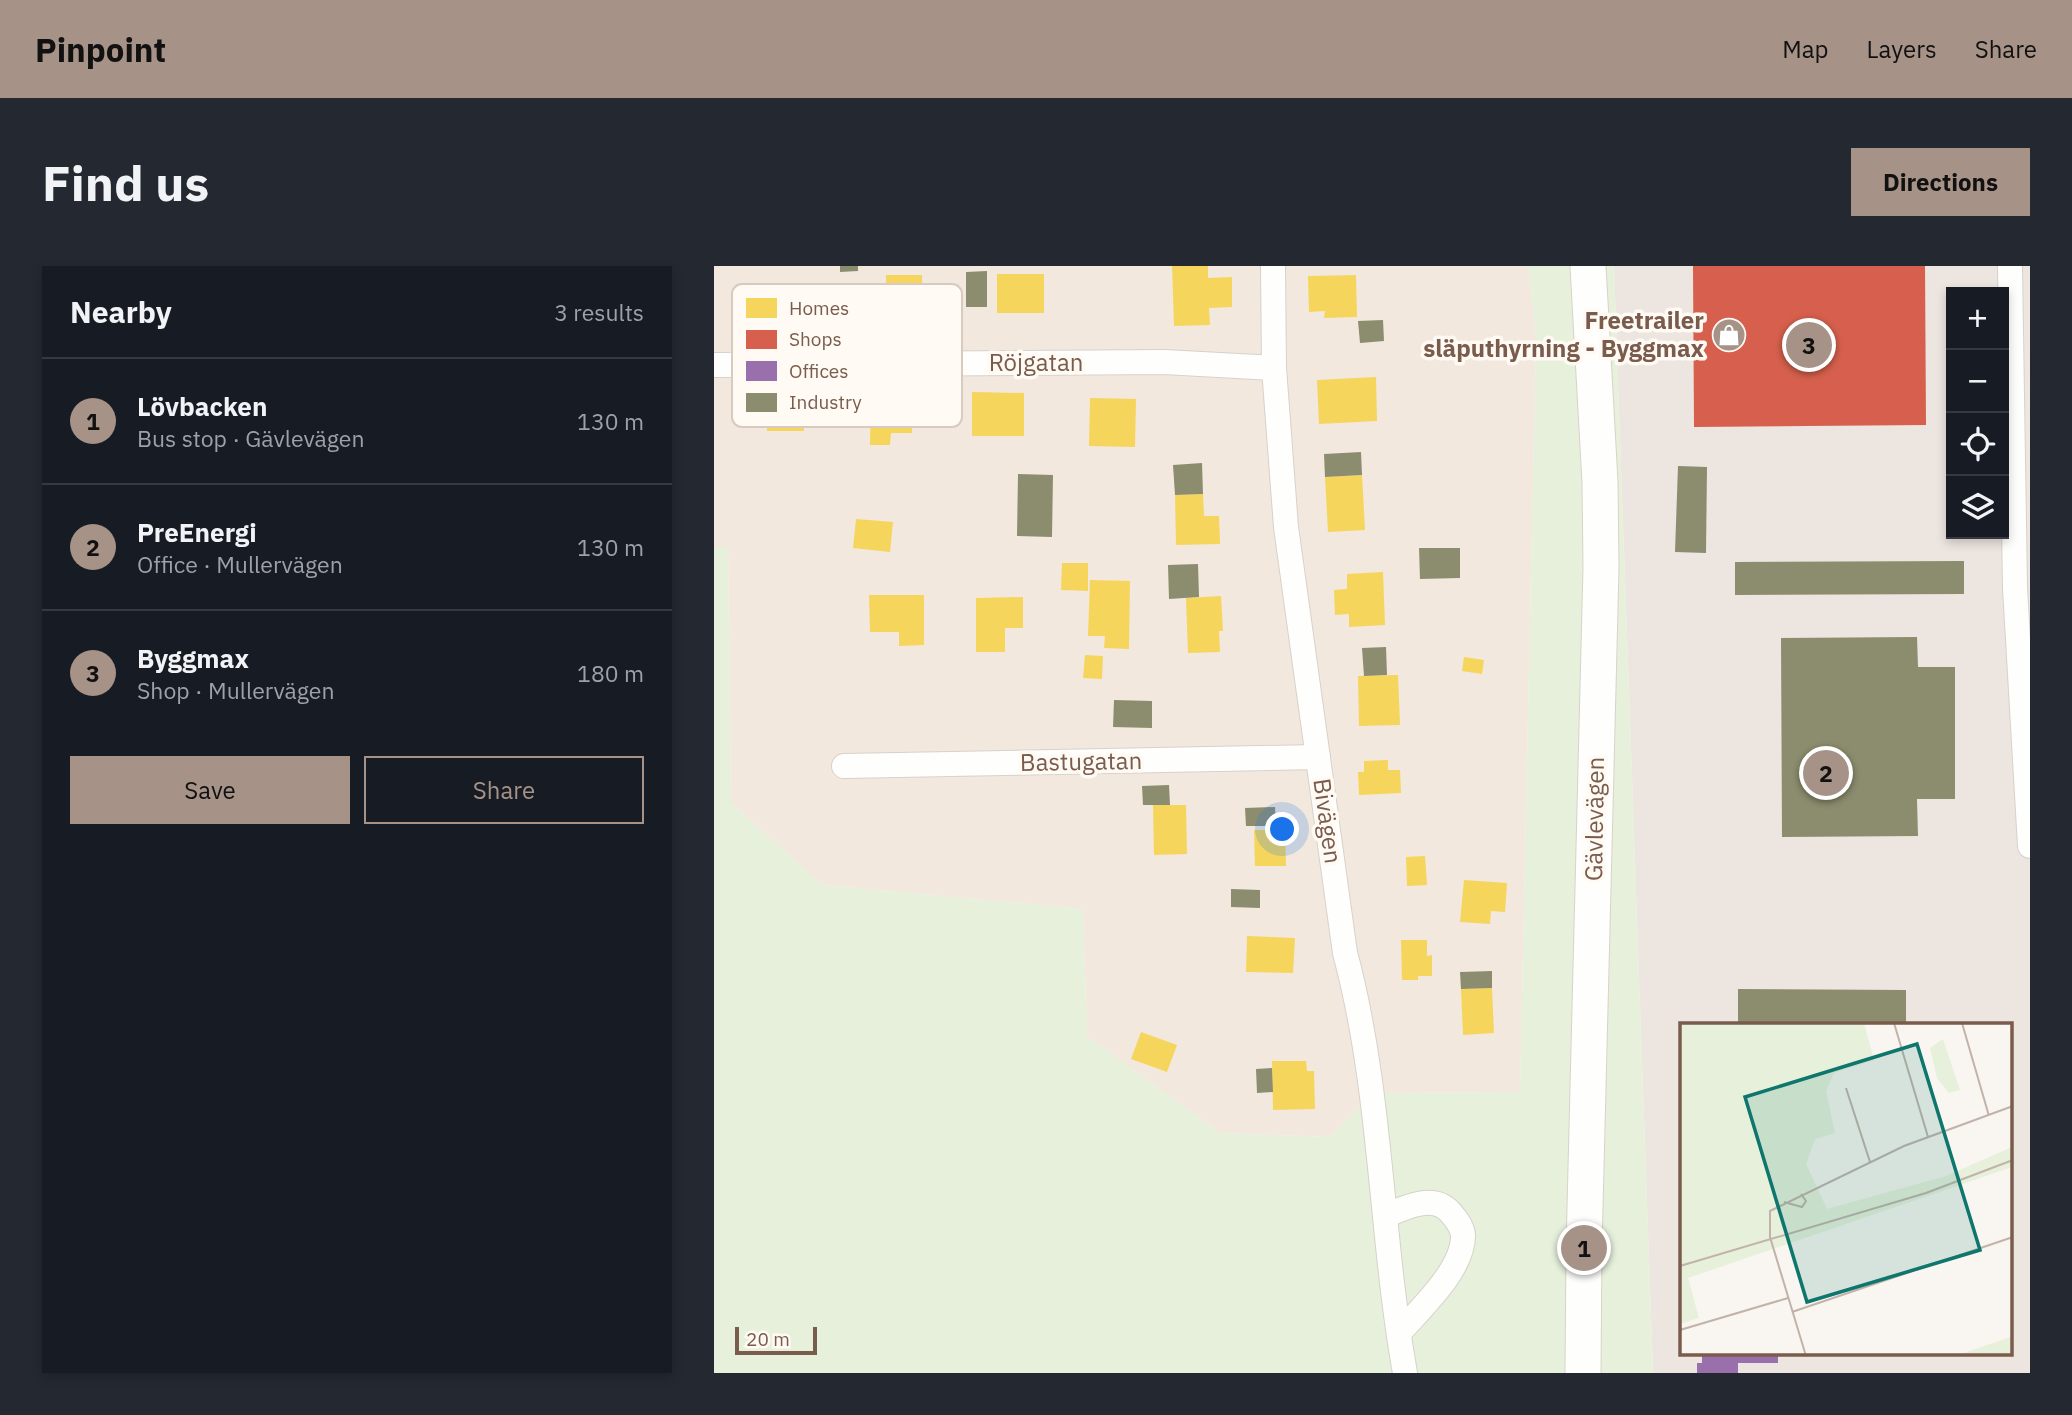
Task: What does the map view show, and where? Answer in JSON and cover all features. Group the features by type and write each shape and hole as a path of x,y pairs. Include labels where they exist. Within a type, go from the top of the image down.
{"main road":[{"name":"Gävlevägen","path":"1583,1373 1601,568 1600,482 1588,266"}],"street":[{"name":"Bivägen","path":"1273,266 1274,368 1286,527 1345,953 1358,1002 1372,1097 1405,1373"},
{"path":"2010,266 2015,588 2030,846"},
{"name":"Röjgatan","path":"962,363 1164,362 1274,368"},
{"name":"Röjgatan","path":"714,365 732,365"},
{"name":"Bastugatan","path":"844,766 1318,757"},
{"path":"1385,1216 1416,1204 1433,1203 1447,1208 1459,1221 1463,1235 1459,1253 1446,1279 1399,1333"}],"shaded area":[{"path":"714,266 1528,266 1536,336 1520,1092 1376,1093 1330,1137 1220,1133 1087,1036 1083,909 822,885 731,803 728,548 714,547"},
{"path":"1614,266 2030,266 2030,1373 1653,1373"}],"green space":[{"path":"1528,266 1614,266 1653,1373 714,1373 714,547 728,547 731,803 822,885 1083,909 1087,1036 1220,1133 1330,1137 1375,1093 1520,1092 1536,336"}],"building: Homes":[{"path":"1172,266 1208,266 1208,278 1232,277 1232,307 1209,308 1210,325 1174,326"},
{"path":"997,274 1044,274 1044,313 997,313"},
{"path":"886,275 922,275 922,284 886,284"},
{"path":"1356,275 1357,317 1324,318 1325,311 1309,312 1308,276"},
{"path":"1376,377 1377,421 1319,424 1317,380"},
{"path":"972,392 1024,393 1024,436 972,436"},
{"path":"1090,398 1136,399 1135,447 1089,446"},
{"path":"767,427 804,427 804,431 767,431"},
{"path":"870,427 912,427 912,433 891,433 890,445 870,445"},
{"path":"1362,475 1365,530 1328,532 1325,477"},
{"path":"1203,494 1204,516 1219,516 1220,544 1176,545 1175,495"},
{"path":"856,519 893,522 890,552 853,548"},
{"path":"1062,563 1088,563 1088,591 1061,590"},
{"path":"1383,572 1385,625 1349,627 1349,614 1335,615 1334,590 1347,589 1347,574"},
{"path":"1090,580 1130,581 1129,649 1104,648 1105,636 1088,636"},
{"path":"869,595 924,595 924,645 899,646 899,632 870,632"},
{"path":"1221,596 1223,631 1219,631 1220,652 1188,653 1186,598"},
{"path":"1023,597 1023,628 1005,628 1005,652 976,652 976,598"},
{"path":"1085,655 1103,656 1102,679 1083,678"},
{"path":"1464,657 1484,660 1482,674 1462,671"},
{"path":"1398,675 1400,725 1359,726 1358,676"},
{"path":"1388,760 1388,770 1400,770 1401,793 1359,795 1358,772 1364,772 1364,761"},
{"path":"1153,805 1186,805 1187,854 1154,855"},
{"path":"1254,830 1285,830 1286,866 1255,866"},
{"path":"1425,856 1427,885 1407,886 1406,857"},
{"path":"1464,880 1507,883 1505,912 1491,911 1490,924 1460,922"},
{"path":"1247,936 1295,938 1293,973 1246,972"},
{"path":"1401,940 1427,940 1427,956 1432,955 1432,976 1418,976 1418,980 1402,980"},
{"path":"1492,988 1494,1033 1463,1035 1461,989"},
{"path":"1141,1032 1177,1045 1167,1072 1131,1059"},
{"path":"1272,1061 1306,1061 1307,1071 1314,1071 1315,1109 1273,1110"}],"building: Shops":[{"path":"1693,266 1925,266 1926,425 1694,427"}],"building: Offices":[{"path":"1702,1356 1778,1356 1778,1363 1738,1363 1738,1373 1697,1373 1697,1363 1702,1363"}],"building: Industry":[{"path":"840,266 858,266 858,271 840,272"},
{"path":"987,271 987,307 966,307 966,272"},
{"path":"1383,320 1384,341 1360,343 1358,321"},
{"path":"1361,452 1362,475 1325,477 1324,454"},
{"path":"1202,463 1203,494 1175,495 1173,465"},
{"path":"1678,466 1707,467 1706,553 1675,552"},
{"path":"1018,474 1053,475 1052,537 1017,536"},
{"path":"1419,548 1460,548 1460,578 1420,579"},
{"path":"1964,561 1964,594 1735,595 1735,562"},
{"path":"1198,564 1199,597 1169,599 1168,565"},
{"path":"1917,637 1918,667 1955,667 1955,799 1917,799 1918,836 1782,837 1781,638"},
{"path":"1386,647 1387,675 1364,676 1362,648"},
{"path":"1114,700 1152,701 1152,728 1113,727"},
{"path":"1169,785 1170,805 1143,805 1142,786"},
{"path":"1275,807 1276,826 1246,826 1245,808"},
{"path":"1231,889 1260,890 1260,908 1231,907"},
{"path":"1492,971 1492,988 1461,989 1460,972"},
{"path":"1738,989 1906,990 1906,1023 1738,1023"},
{"path":"1272,1068 1273,1092 1257,1093 1256,1069"}],"place":[{"name":"Freetrailer släputhyrning - Byggmax","path":"1729,335"},
{"name":"Byggmax","path":"1809,345"},
{"name":"PreEnergi","path":"1826,773"},
{"name":"Lövbacken","path":"1584,1248"}]}
